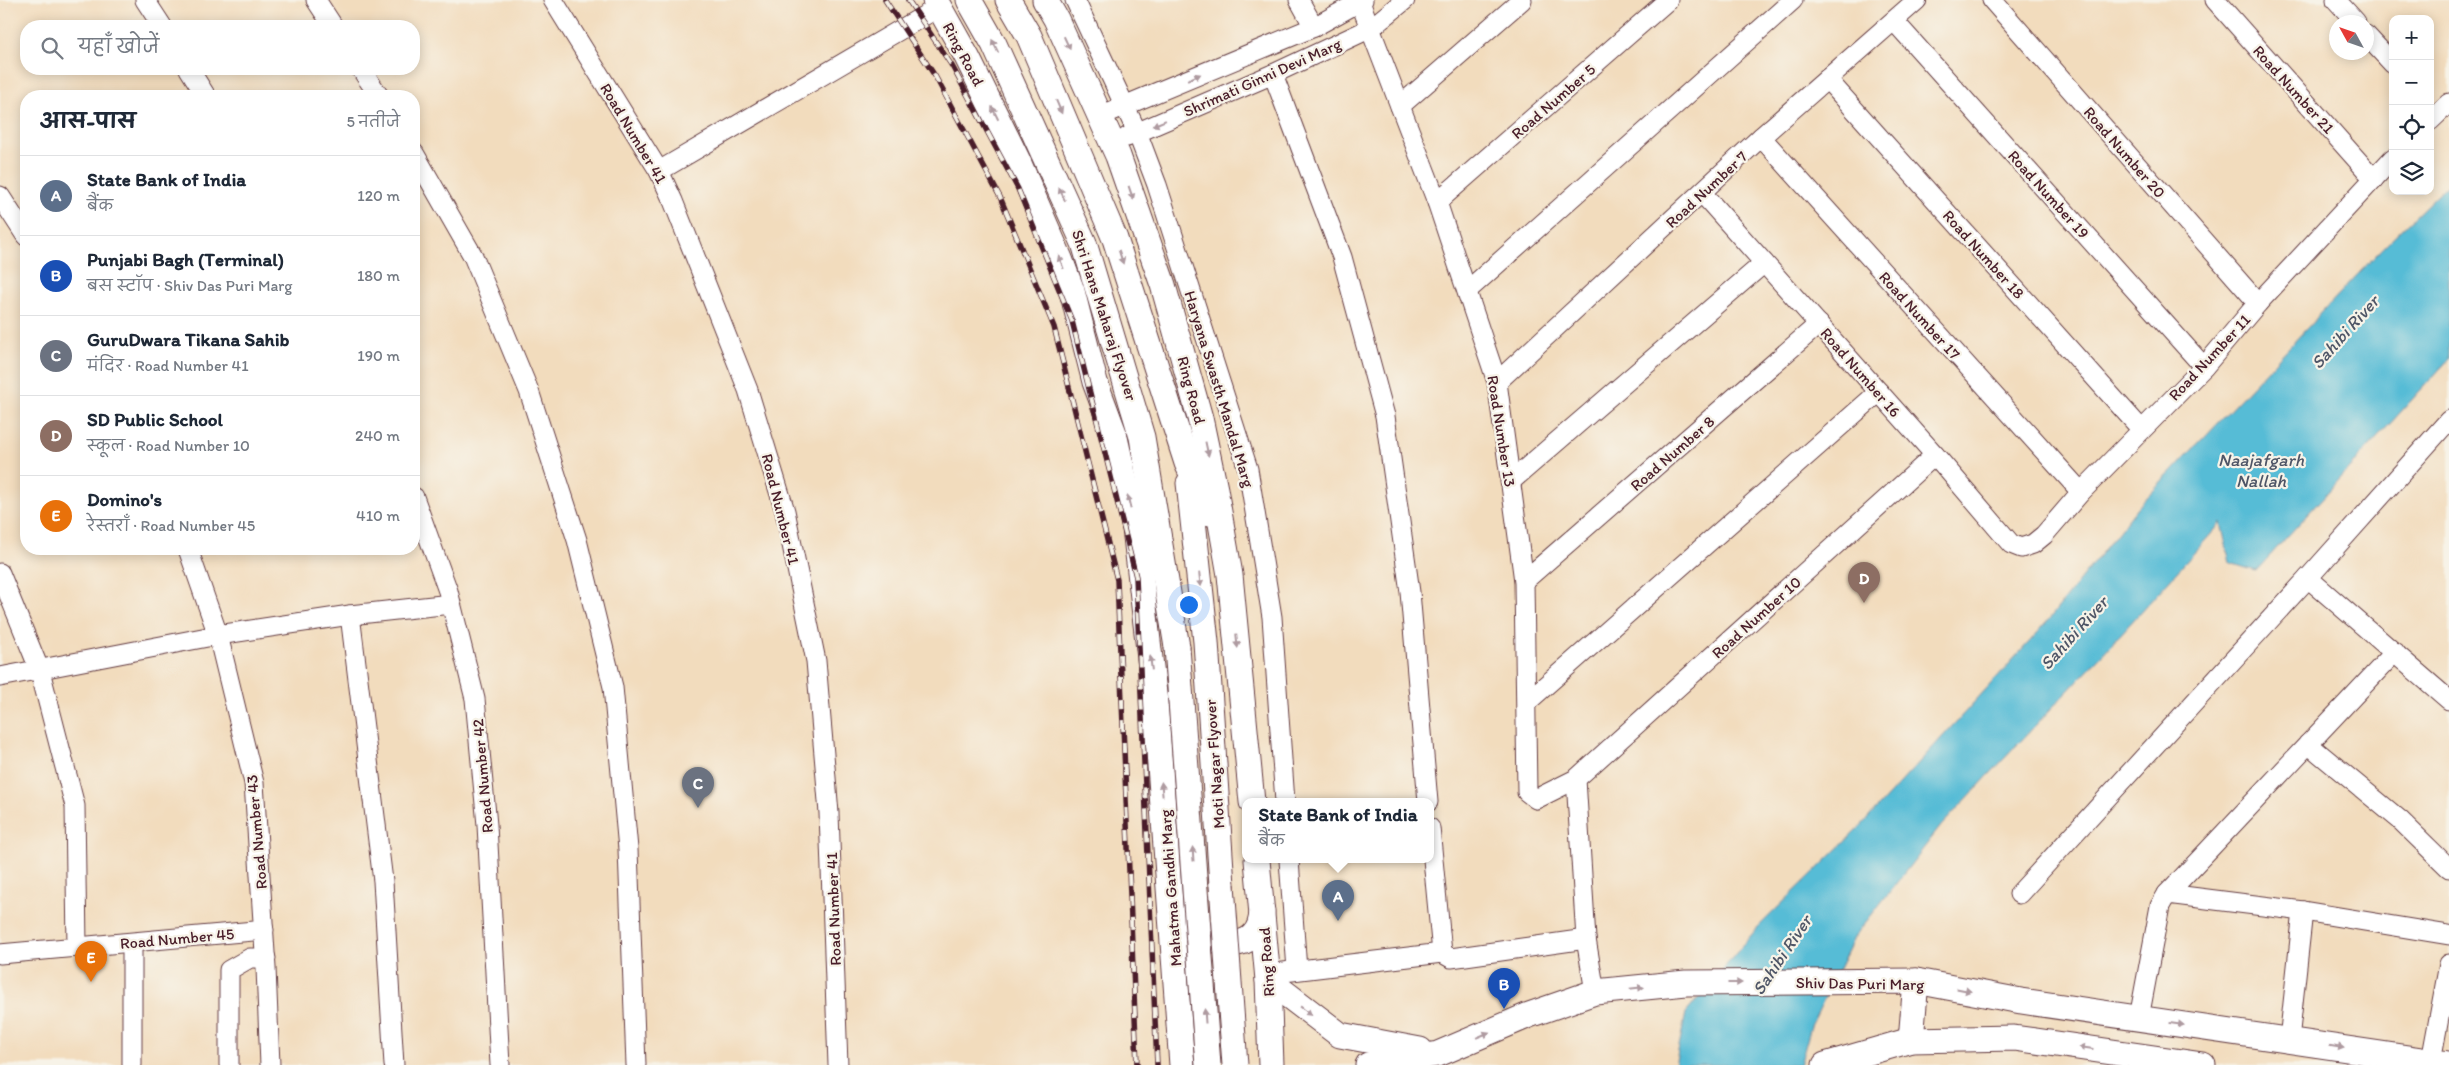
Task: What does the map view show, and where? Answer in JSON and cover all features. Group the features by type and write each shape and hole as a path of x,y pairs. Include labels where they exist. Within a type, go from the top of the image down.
{"main road":[{"name":"Shri Hans Maharaj Flyover","path":"969,0 994,44 1084,242 1142,437 1177,647 1208,1065"},
{"name":"Shri Hans Maharaj Flyover","path":"1008,0 1029,36 1115,240 1187,463"},
{"name":"Ring Road","path":"1045,0 1113,142 1162,285 1200,418 1230,575 1252,798"},
{"name":"Ring Road","path":"937,4 967,58 1017,159 1072,291 1095,382 1114,433 1135,528 1156,711"},
{"path":"1072,291 1111,385 1142,437"},
{"path":"1187,463 1209,510 1230,575"},
{"name":"Moti Nagar Flyover","path":"1187,463 1206,642 1235,1065"},
{"name":"Mahatma Gandhi Marg","path":"1156,711 1182,1065"},
{"name":"Ring Road","path":"1257,863 1267,977 1271,1065"},
{"path":"1172,912 1195,933 1205,939 1217,943 1234,944 1242,942 1255,932 1259,925 1262,909"},
{"path":"1267,977 1340,1035 1438,1054"},
{"path":"1911,1040 1916,981"},
{"name":"Shiv Das Puri Marg","path":"1368,1065 1438,1054 1529,1016 1595,992 1686,983 1916,981 2021,1001 2440,1063"},
{"path":"1828,1064 1911,1040 2014,1038 2203,1065"}],"street":[{"path":"145,0 158,20"},
{"path":"316,0 329,20"},
{"name":"Road Number 41","path":"553,0 659,171 673,201 748,390 785,511 816,661 830,813 838,1065"},
{"name":"Haryana Swasth Mandal Marg","path":"1075,0 1137,132 1157,185 1248,469 1272,617 1285,798"},
{"path":"1299,0 1314,27"},
{"name":"Shrimati Ginni Devi Marg","path":"1113,142 1273,74 1370,28 1405,0"},
{"path":"1400,106 1522,0"},
{"name":"Road Number 5","path":"1437,202 1668,0"},
{"path":"1467,291 1793,0"},
{"name":"Road Number 7","path":"1497,382 1702,194 1761,137 1917,0"},
{"name":"Road Number 20","path":"1992,0 2258,303"},
{"name":"Road Number 21","path":"2215,0 2374,179"},
{"path":"2336,0 2350,15"},
{"name":"Shrimati Ginni Devi Marg","path":"1100,116 1314,27 1362,1"},
{"name":"Road Number 13","path":"1362,1 1370,28 1437,202 1497,382 1524,582 1527,792"},
{"path":"659,171 937,4"},
{"name":"Road Number 19","path":"1894,21 2204,367"},
{"path":"2374,44 2389,60"},
{"path":"1273,74 1342,257 1385,416 1410,592 1428,798"},
{"path":"193,75 202,90"},
{"path":"365,75 375,90"},
{"name":"Road Number 18","path":"1827,79 2141,429"},
{"name":"Road Number 17","path":"1761,137 2080,492"},
{"name":"Road Number 11","path":"2021,548 2033,544 2044,534 2080,492 2204,367 2258,303 2389,162"},
{"path":"420,163 473,256 529,391 578,540 614,687 628,849 636,1065"},
{"name":"Road Number 16","path":"1702,194 1935,455 2011,544 2021,548"},
{"path":"0,196 20,227"},
{"path":"1510,482 1764,263"},
{"name":"Road Number 8","path":"1524,582 1819,324"},
{"path":"1527,702 1879,392"},
{"path":"2019,894 2308,578 2449,420"},
{"name":"Road Number 10","path":"1527,792 1536,799 1576,779 1935,455"},
{"name":"Road Number 42","path":"420,514 451,604 475,699 487,825 500,1065"},
{"name":"Road Number 43","path":"190,555 218,635 254,782 266,958 270,1065"},
{"path":"0,573 40,671 76,806 77,947"},
{"path":"2308,578 2449,700"},
{"path":"0,677 40,671 218,635 350,615 451,604"},
{"path":"350,615 383,882 394,1065"},
{"path":"2139,1018 2160,906 2167,894 2395,652"},
{"path":"2308,744 2400,820 2449,868"},
{"path":"1576,779 1586,939 1595,992"},
{"path":"1289,863 1297,970"},
{"path":"1433,863 1442,952"},
{"path":"2167,894 2303,911 2449,935"},
{"path":"2289,1040 2303,911"},
{"name":"Road Number 45","path":"0,954 264,930"},
{"path":"1267,977 1297,970 1442,952 1451,958 1586,939"},
{"path":"132,943 132,1065"},
{"path":"229,1065 229,970 250,958 266,958"},
{"path":"2440,1063 2449,964"}],"water":[{"name":"Naajafgarh Nallah","path":"2449,183 2449,359 2256,571 2230,563 2221,523 2110,646 1941,826 1855,936 1811,1026 1800,1065 1675,1065 1686,1013 1758,927 1859,828 2041,629 2138,507 2377,254"}],"railway":[{"path":"885,0 935,76 1000,197 1054,327 1117,580 1137,1065"},
{"path":"908,0 952,66 1018,189 1072,321 1136,577 1157,1065"}],"place":[{"name":"SD Public School","path":"1864,603"},
{"name":"GuruDwara Tikana Sahib","path":"698,808"},
{"name":"State Bank of India","path":"1338,921"},
{"name":"Domino's","path":"91,982"},
{"name":"Punjabi Bagh (Terminal)","path":"1504,1009"}],"water label":[{"name":"Sahibi River","path":"2345,332"},
{"name":"Sahibi River","path":"2074,633"},
{"name":"Sahibi River","path":"1782,955"}]}
